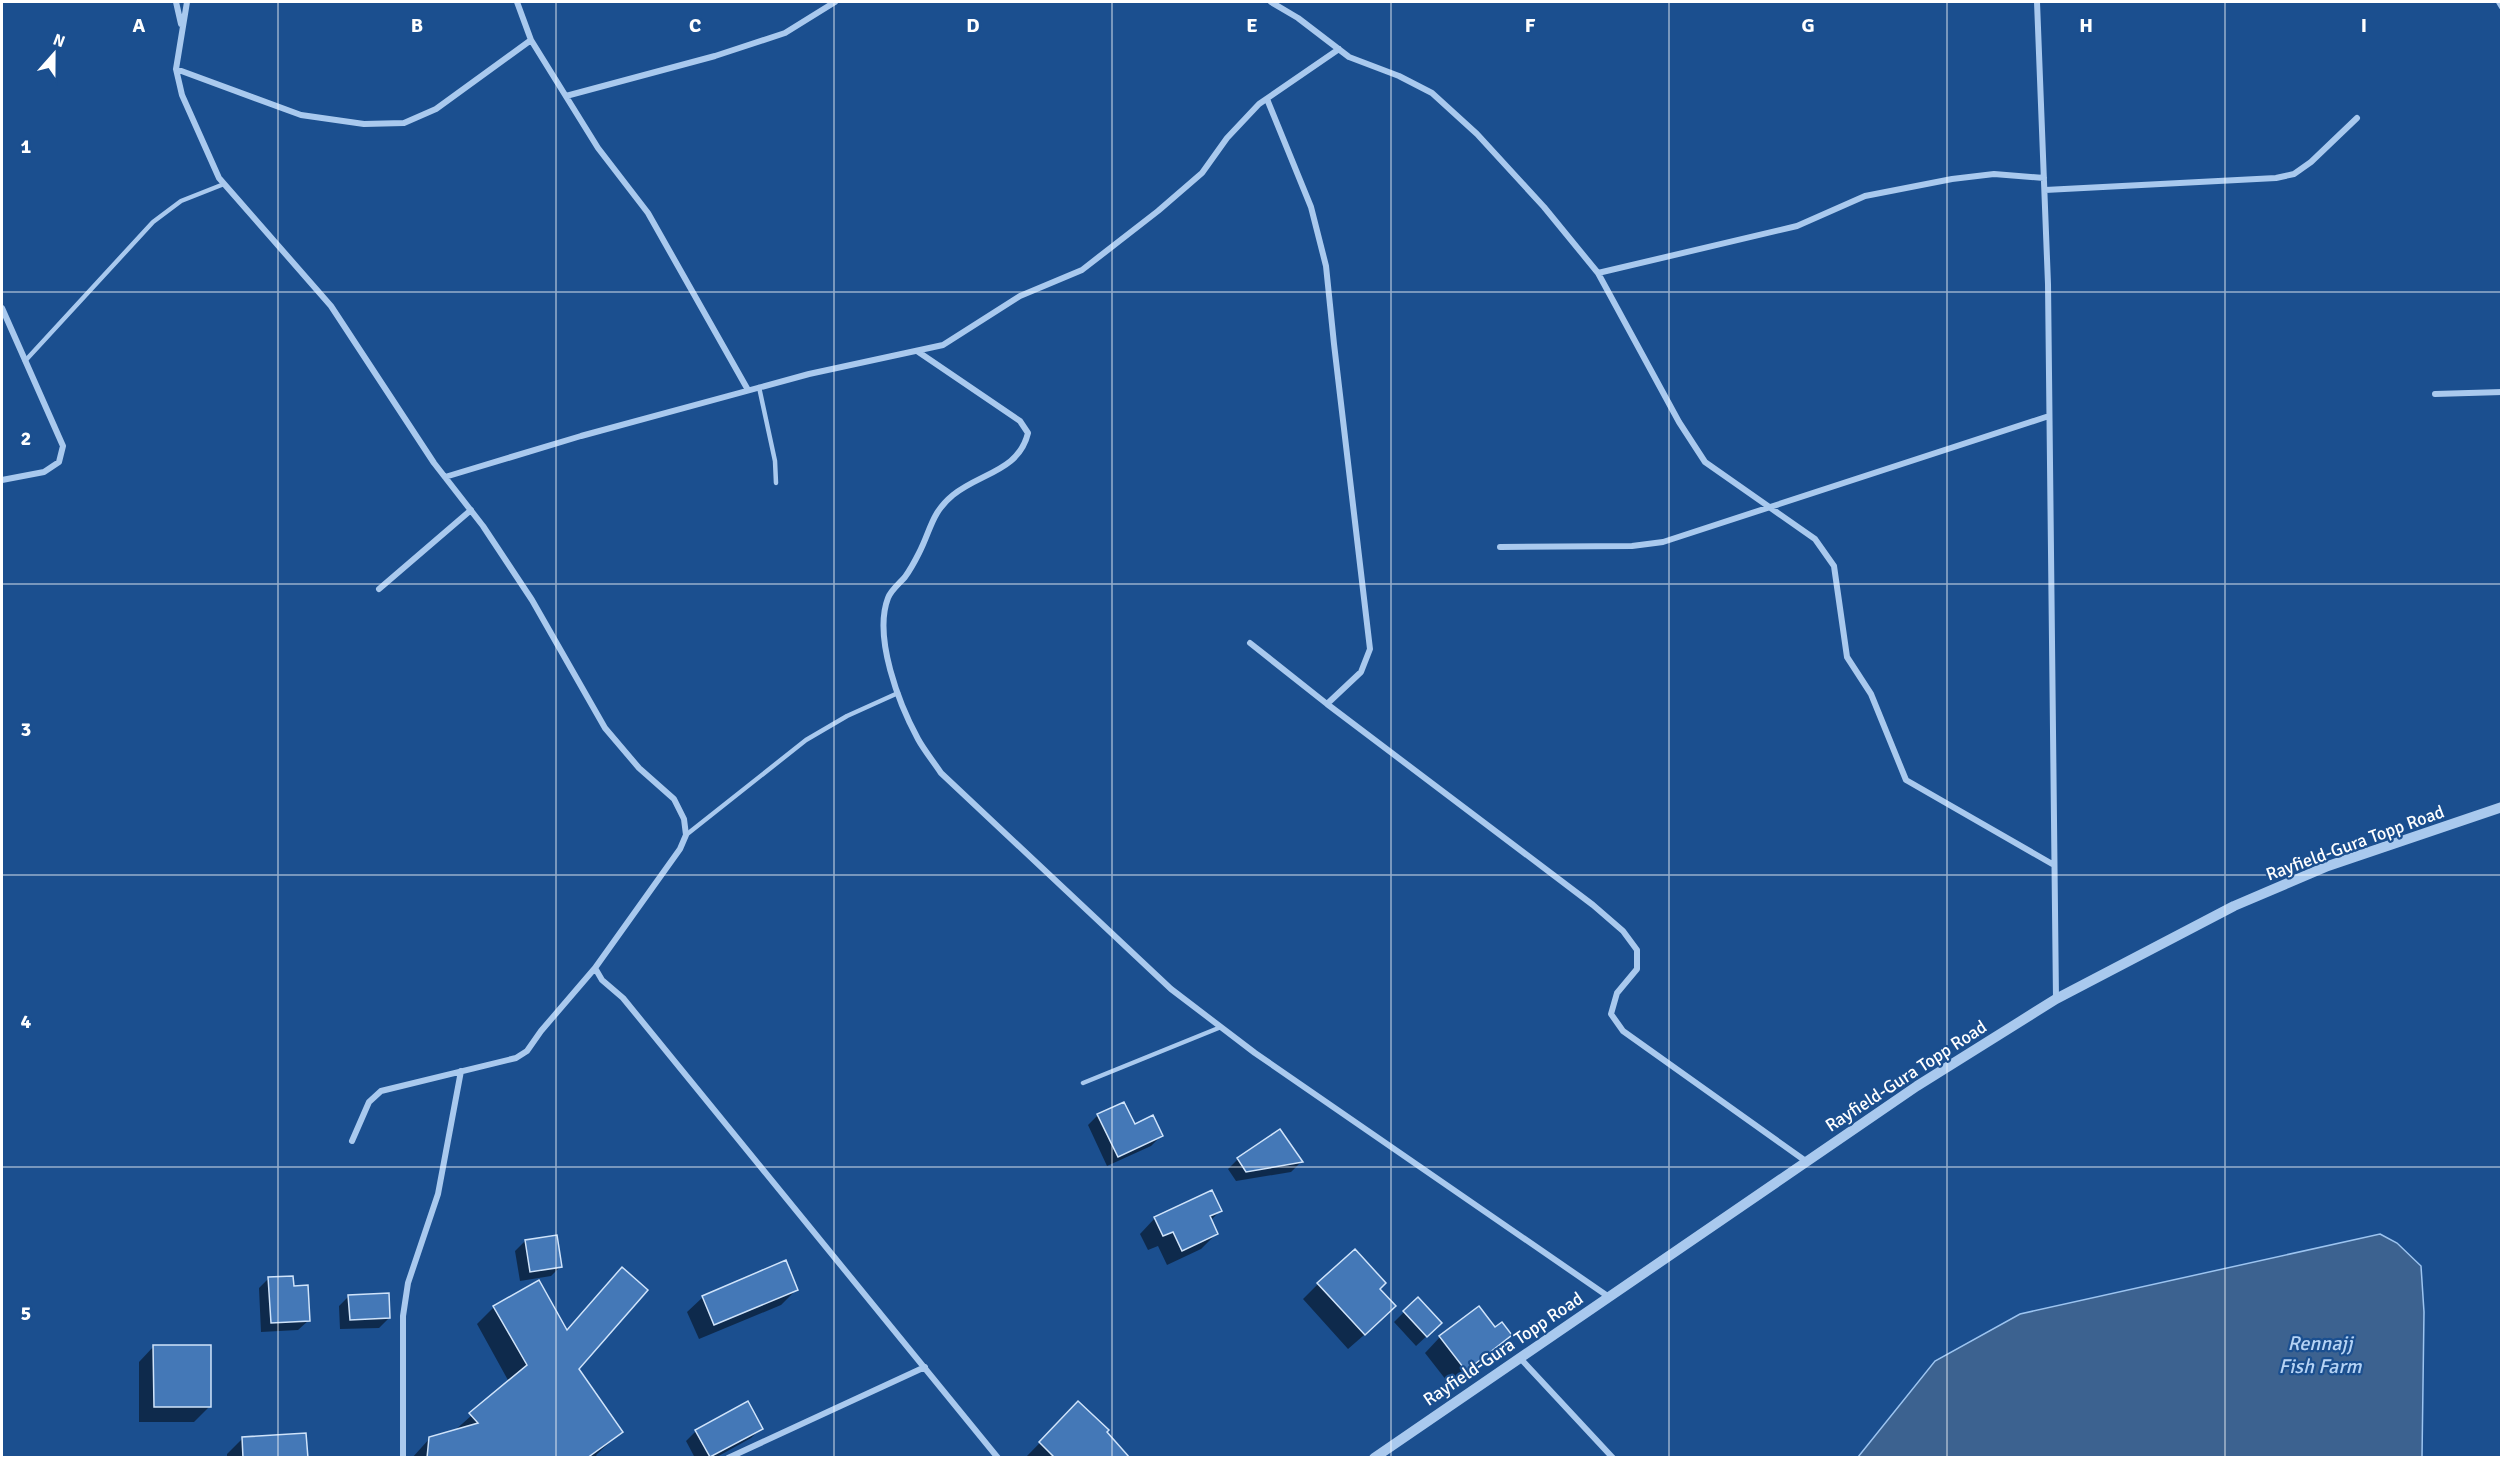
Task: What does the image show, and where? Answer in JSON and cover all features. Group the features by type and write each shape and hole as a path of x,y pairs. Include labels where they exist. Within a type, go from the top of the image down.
{"street":[{"path":"176,2 182,27"},
{"path":"187,2 176,69 182,95 219,178 331,306 445,477 471,510 532,600 605,728 631,760 674,799 684,819 686,835 680,849 595,968 541,1031 527,1052 516,1058 381,1091 369,1102 352,1141"},
{"path":"517,2 531,40 598,148 648,213 748,390"},
{"path":"566,96 715,56 785,33 835,2"},
{"path":"1271,2 1298,18 1349,57 1399,76 1432,93 1477,134 1544,207 1598,273 1679,422 1705,462 1815,539 1834,566 1847,657 1871,694 1906,780 2054,865"},
{"path":"2037,2 2044,178 2049,416 2056,999"},
{"path":"2499,2 2502,7"},
{"path":"176,69 301,115 364,124 404,123 436,109 531,40"},
{"path":"445,477 581,436 759,387 876,358 943,345 1020,296 1082,270 1202,173 1227,138 1267,99 1339,49"},
{"path":"1267,99 1311,207 1326,266 1370,649 1361,672 1327,704"},
{"path":"2044,190 2276,178 2294,174 2357,118"},
{"path":"1598,273 1797,226 1865,196 1952,179 1994,174 2044,178"},
{"path":"2,308 63,446 59,462 44,472 2,480"},
{"path":"917,351 1020,421 1028,434 1025,447 1013,461 954,494 934,514 920,552 907,574 888,597 883,620 886,655 898,693 918,740 941,773 1171,989 1255,1053 1609,1297"},
{"path":"2434,394 2502,392"},
{"path":"1500,547 1632,546 1663,542 2049,416"},
{"path":"379,589 471,510"},
{"path":"1250,643 1593,905 1623,931 1637,950 1637,969 1617,993 1611,1014 1623,1031 1807,1162"},
{"name":"Rayfield-Gura Topp Road","path":"1374,1458 1917,1086 2056,999 2255,897 2328,866 2502,807"},
{"path":"595,968 602,981 624,998 998,1458"},
{"path":"403,1458 403,1316 408,1283 438,1194 461,1071"},
{"path":"1520,1358 1613,1458"},
{"path":"728,1458 925,1367"}],"lane":[{"path":"25,360 153,222 181,201 224,184"},
{"path":"759,387 774,454 776,483"},
{"path":"686,835 806,740 847,716 898,693"},
{"path":"1083,1083 1221,1027"}],"water":[{"name":"Rennajj Fish Farm","path":"2380,1234 2397,1243 2421,1266 2424,1312 2422,1457 1858,1457 1935,1361 2020,1314"}],"building":[{"path":"1124,1102 1135,1124 1153,1115 1163,1136 1118,1157 1097,1114"},
{"path":"1280,1129 1303,1162 1246,1172 1237,1158"},
{"path":"1212,1190 1222,1211 1210,1216 1218,1234 1182,1251 1173,1232 1163,1236 1154,1217"},
{"path":"557,1235 562,1267 530,1272 525,1240"},
{"path":"1355,1249 1386,1283 1380,1289 1396,1306 1365,1335 1317,1283"},
{"path":"786,1260 798,1290 714,1325 702,1296"},
{"path":"622,1267 648,1290 579,1369 623,1432 587,1458 427,1458 429,1437 478,1423 469,1413 527,1365 493,1306 539,1280 567,1330"},
{"path":"293,1276 294,1286 308,1285 310,1321 271,1323 268,1277"},
{"path":"389,1293 390,1318 350,1320 348,1295"},
{"path":"1418,1297 1442,1323 1427,1337 1403,1311"},
{"path":"1479,1306 1495,1327 1502,1322 1512,1335 1466,1371 1439,1336"},
{"path":"153,1345 211,1345 211,1407 154,1407"},
{"path":"748,1401 763,1429 710,1457 695,1430"},
{"path":"1078,1401 1109,1430 1107,1432 1130,1458 1055,1458 1039,1442"},
{"path":"306,1433 308,1458 243,1458 242,1437"}]}
